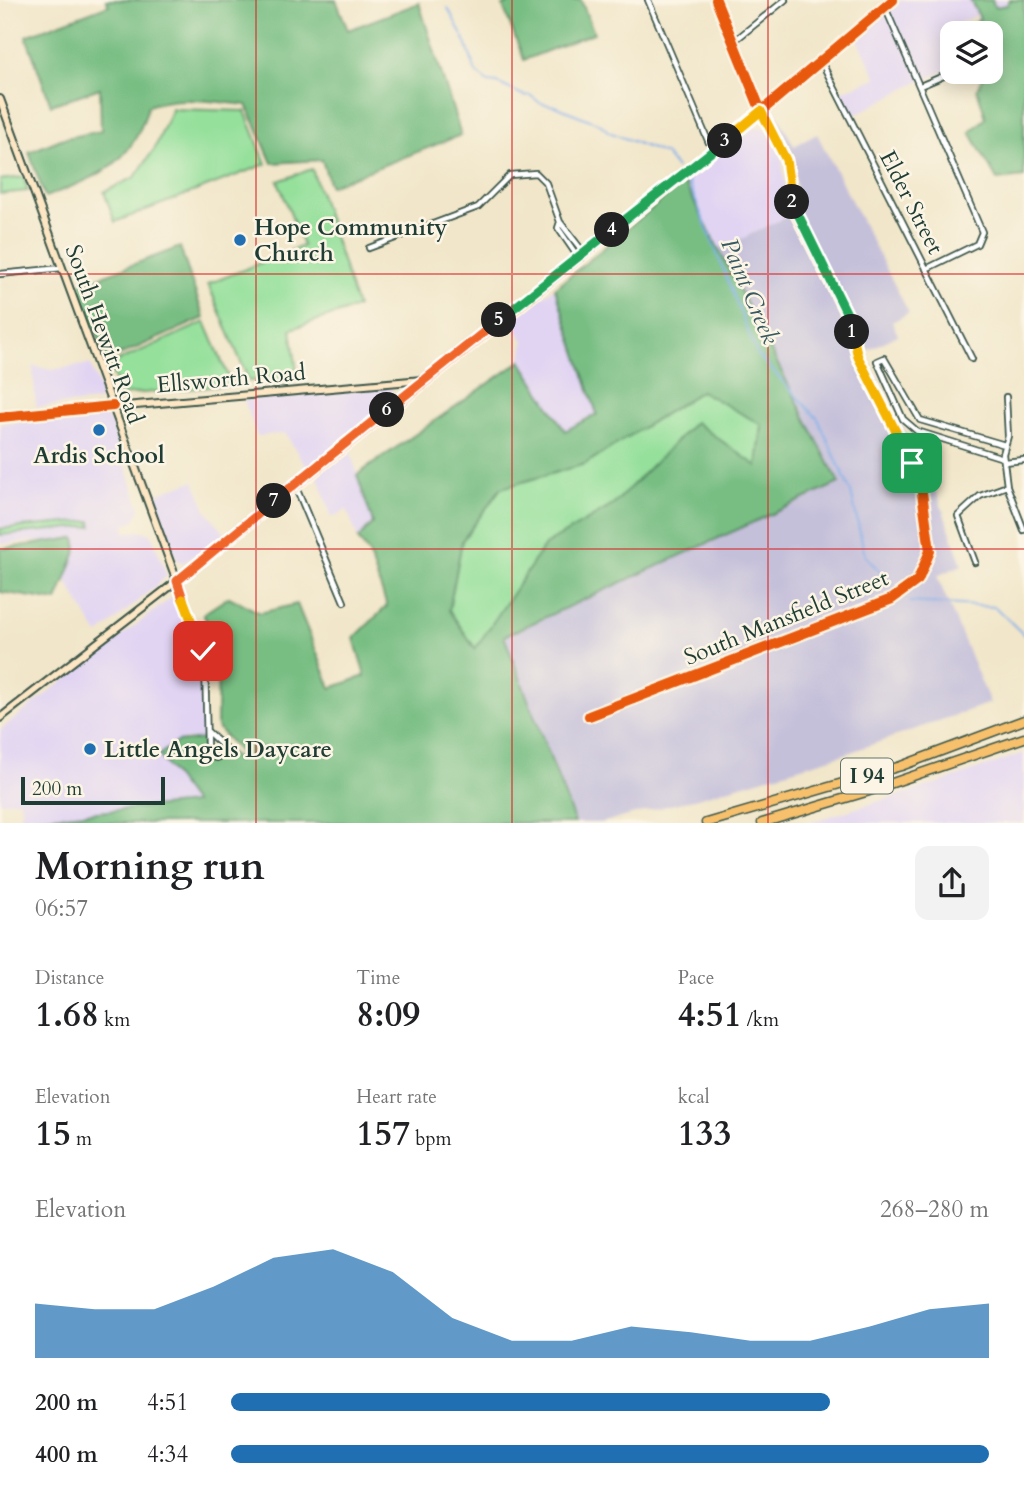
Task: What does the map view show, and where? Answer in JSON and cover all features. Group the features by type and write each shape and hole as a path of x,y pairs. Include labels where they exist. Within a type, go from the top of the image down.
{"highway":[{"name":"I 94","path":"706,823 901,766 1024,720"},
{"name":"I 94","path":"762,823 866,792 1024,738"}],"main road":[{"path":"0,718 177,581 761,111 893,0"},
{"name":"South Hewitt Road","path":"0,101 177,581"},
{"name":"Ellsworth Road","path":"0,417 424,380"}],"street":[{"path":"648,0 712,150"},
{"name":"South Mansfield Street","path":"589,716 892,599 907,591 926,566 930,540 920,478 858,357 849,318 794,209 786,160 761,111 716,0"},
{"path":"733,42 785,0"},
{"path":"885,7 982,236 977,244 926,269"},
{"name":"Elder Street","path":"821,61 972,359"},
{"path":"920,86 940,78"},
{"path":"369,248 478,207 501,182 522,172 536,173 545,183 560,222 581,255"},
{"path":"0,274 62,268"},
{"path":"1005,446 920,420 884,358 877,361 903,419 917,432 1004,460 1024,460"},
{"path":"1006,397 1008,436 1004,460 1007,486 1024,530"},
{"path":"295,484 344,602"},
{"path":"975,562 957,521 958,516 979,496 1007,486"},
{"path":"177,581 205,660 208,732 209,754 218,758 225,752 225,747 208,732"}],"shaded area":[{"path":"902,0 1024,0 1002,21 978,21 977,15 963,21 940,21 940,74 851,117 839,92 877,78 857,37"},
{"path":"778,115 794,146 817,134 909,313 892,322 898,335 864,352 937,493 962,565 937,576 990,703 845,754 694,799 600,823 575,823 504,636 838,483 719,250 800,210 792,160 773,119"},
{"path":"761,127 781,153 787,202 792,214 719,250 684,182 751,130"},
{"path":"555,288 597,414 565,431 521,361 524,341 509,319"},
{"path":"90,364 101,392 98,401 36,407 33,366 51,370"},
{"path":"386,387 393,391 391,399 307,468 285,433 257,436 244,400"},
{"path":"103,415 111,422 140,509 135,521 125,524 125,532 143,531 152,535 167,576 98,635 43,541 0,544 0,424"},
{"path":"349,448 373,523 358,539 347,509 332,518 317,474"},
{"path":"194,481 206,510 225,534 183,563 176,559 153,495"},
{"path":"171,598 180,603 202,662 203,739 185,739 194,803 22,819 20,800 0,802 0,730"},
{"path":"1024,753 1024,823 808,823 942,782"}],"green space":[{"path":"106,0 336,0 348,30 419,3 461,135 330,186 322,160 272,163 247,105 197,100 172,101 148,106 133,143 111,166 97,175 45,197 29,152 61,139 101,131 100,88 51,105 26,36 109,5"},
{"path":"515,0 581,0 594,33 524,60 503,6"},
{"path":"970,0 992,0 995,7 1007,5 1009,0 1024,0 1024,177 997,180 970,132 986,118 977,89 980,84 1003,84 1003,21 977,21 980,18"},
{"path":"172,109 245,111 266,164 115,222 104,192 135,177 155,148"},
{"path":"312,169 357,307 291,329 298,379 249,381 208,284 303,246 278,181"},
{"path":"23,177 28,191 0,194 0,180"},
{"path":"684,182 839,483 504,636 575,823 22,823 22,819 194,803 159,755 177,742 203,739 204,751 210,760 224,758 228,749 237,761 240,753 217,727 218,643 203,614 229,597 260,613 297,604 331,688 365,676 354,638 387,606 369,554 358,539 373,523 357,475 521,361 565,431 597,414 555,288","holes":["701,391 762,425 757,466 695,422 613,505 545,545 475,649 449,610 462,541 501,488 585,464"]},
{"path":"180,247 204,318 107,361 78,285"},
{"path":"205,322 232,385 121,395 109,365"},
{"path":"701,391 762,425 757,467 695,422 613,505 545,545 476,649 449,610 462,541 501,488 585,464"},
{"path":"91,521 92,526 0,535 0,529"},
{"path":"75,538 77,549 57,601 0,592 0,549"}],"waterway":[{"name":"Paint Creek","path":"448,8 466,43 476,73 488,82 497,83 525,96 530,95 540,103 555,106 600,124 609,132 665,154 676,168"},
{"name":"Paint Creek","path":"688,181 757,354 818,419 851,492 865,556 892,584"},
{"name":"Paint Creek","path":"910,602 995,607 1024,635"}],"cycle path":[{"path":"589,716 892,599 918,580 930,551 920,478 858,357 849,319 794,209 786,160 761,111 716,0"},
{"path":"204,559 752,119 893,0"},
{"path":"0,417 113,406"}],"place":[{"name":"Hope Community Church","path":"240,240"},
{"name":"Ardis School","path":"99,430"},
{"name":"Little Angels Daycare","path":"90,749"}],"route":[{"path":"203,651 177,581 761,111 786,160 794,209 849,318 858,357 912,463"}]}
